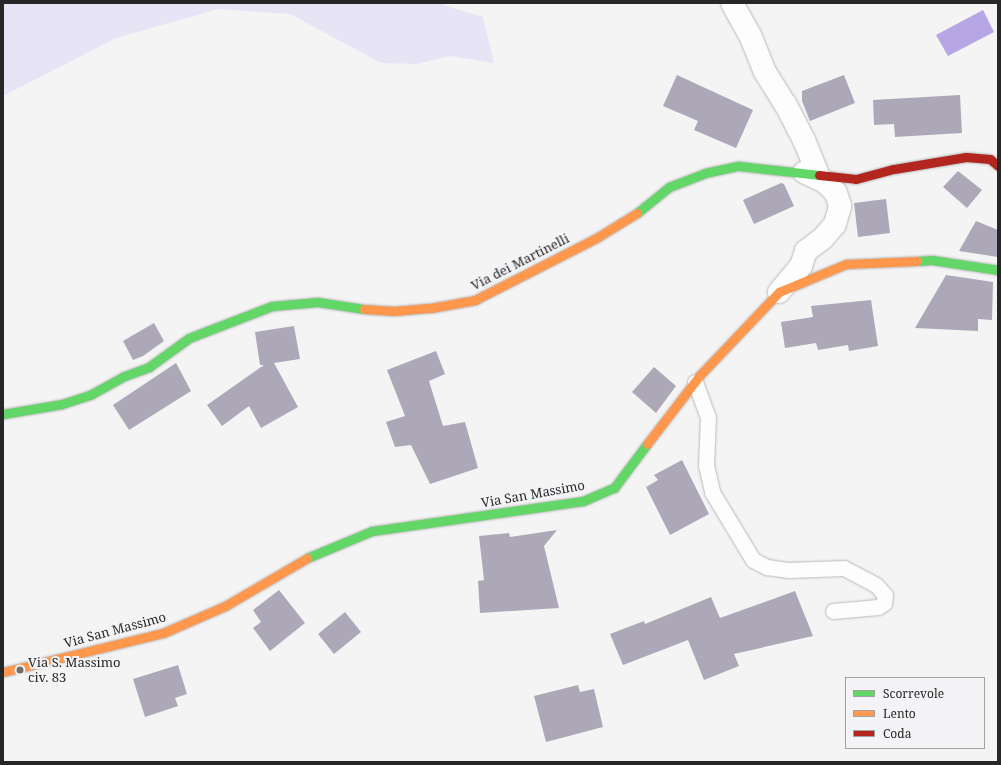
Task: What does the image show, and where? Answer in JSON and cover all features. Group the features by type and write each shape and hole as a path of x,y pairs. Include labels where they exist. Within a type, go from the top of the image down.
{"street":[{"path":"732,3 750,35 765,72 786,105 804,140 809,172 824,182 836,193 840,206 835,224 823,238 806,251 801,266 779,292"},
{"name":"Via dei Martinelli","path":"3,414 62,404 90,395 122,377 149,367 189,338 272,306 318,302 359,310 394,311 431,308 475,300 598,237 633,216 669,187 705,173 739,166 809,172 856,179 894,168 966,157 990,159 998,166"},
{"name":"Via San Massimo","path":"3,672 163,632 225,606 319,551 372,531 583,501 614,488 695,382 779,292 846,264 932,260 998,270"}],"lane":[{"path":"695,382 708,417 706,465 712,492 753,560 766,567 789,570 844,568 876,585 885,595 884,603 878,607 833,612"}],"shaded area":[{"path":"3,3 437,3 483,17 494,63 450,56 416,64 381,63 290,14 218,9 116,38 3,96"},
{"path":"983,10 994,32 948,56 936,35"}],"building":[{"path":"677,75 753,110 736,148 694,130 698,121 663,106"},
{"path":"844,75 855,103 810,121 802,101 802,91"},
{"path":"960,95 962,133 895,137 894,124 874,125 873,100"},
{"path":"958,171 982,190 967,208 943,187"},
{"path":"781,183 784,184 794,206 754,224 743,200"},
{"path":"886,199 890,233 858,237 854,203"},
{"path":"976,221 998,230 998,257 959,251"},
{"path":"946,275 993,282 992,320 978,319 978,331 915,328"},
{"path":"871,300 878,346 849,351 848,345 818,350 816,343 785,348 781,322 813,317 811,306"},
{"path":"154,323 164,341 143,356 133,360 123,341"},
{"path":"294,326 300,359 274,363 298,407 261,428 249,406 222,426 207,405 264,365 260,365 255,332"},
{"path":"436,351 445,374 429,381 443,426 465,422 478,468 430,484 411,445 395,447 386,422 405,416 387,370"},
{"path":"176,363 191,391 129,430 113,405"},
{"path":"654,367 676,386 656,413 632,392"},
{"path":"682,460 709,514 670,535 646,487 658,480 654,475"},
{"path":"557,530 544,546 559,608 480,613 478,581 484,580 479,536 509,533 510,537"},
{"path":"279,590 305,623 270,651 253,628 261,622 253,610"},
{"path":"795,591 813,636 734,654 739,666 704,680 688,640 623,665 610,634 644,621 645,624 711,597 720,618"},
{"path":"345,612 361,632 334,654 318,634"},
{"path":"178,665 187,694 175,698 178,706 145,717 133,679"},
{"path":"578,685 580,692 594,689 603,727 546,742 534,696"}],"traffic: fast":[{"path":"637,213 669,187 705,173 739,166 819,175"},
{"path":"917,261 932,260 998,270"},
{"path":"3,414 62,404 90,395 122,377 149,367 189,338 272,306 318,302 364,309"},
{"path":"307,558 372,531 583,501 614,488 647,444"}],"traffic: slow":[{"path":"364,309 394,311 431,308 475,300 598,237 637,213"},
{"path":"647,444 700,375 779,292 846,264 917,261"},
{"path":"3,672 163,633 225,606 307,558"}],"traffic: jam":[{"path":"819,175 856,179 894,169 966,157 990,159 998,166"}],"place":[{"name":"Via S. Massimo civ. 83","path":"20,670"}]}
